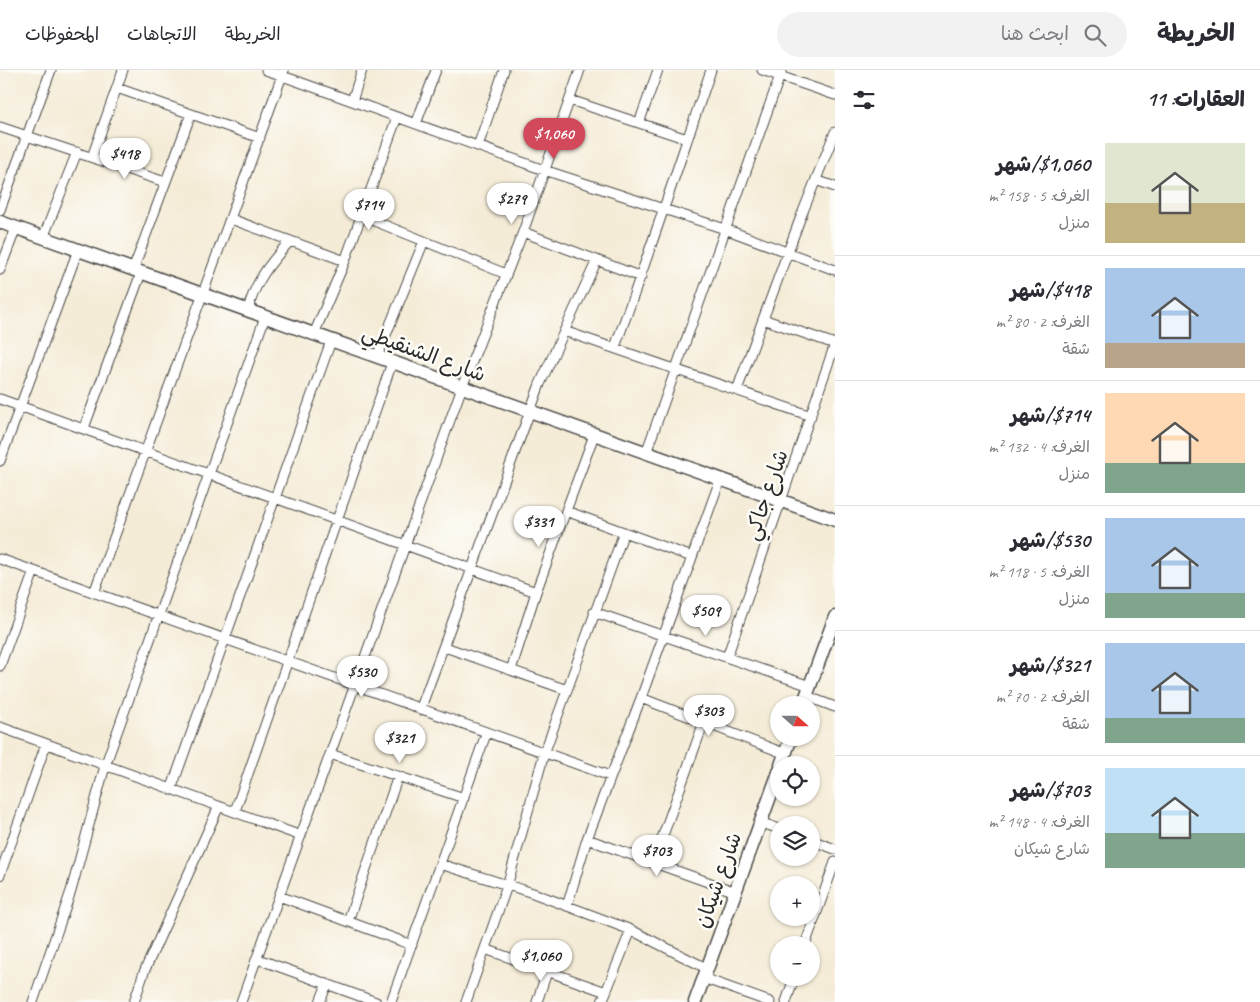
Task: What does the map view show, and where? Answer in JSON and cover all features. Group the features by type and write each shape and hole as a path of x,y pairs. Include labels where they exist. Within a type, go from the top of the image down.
{"street":[{"path":"0,210 51,70"},
{"path":"92,157 123,70"},
{"path":"266,70 283,73 352,101 544,170 725,229 835,270"},
{"path":"352,101 362,70"},
{"path":"416,124 436,70"},
{"path":"478,146 504,70"},
{"path":"241,1002 258,959 353,686 462,387 522,232 580,70"},
{"path":"639,123 658,70"},
{"path":"615,347 666,209 687,138 711,70"},
{"path":"762,70 781,73 835,95"},
{"path":"94,593 283,73"},
{"path":"646,453 781,73"},
{"path":"117,88 260,138"},
{"path":"570,100 687,138"},
{"path":"84,428 165,182 191,114"},
{"path":"314,334 345,262 397,117"},
{"path":"0,127 165,182"},
{"path":"738,390 763,319 835,132"},
{"path":"43,238 77,152"},
{"path":"816,180 835,187"},
{"path":"362,216 506,274"},
{"path":"231,219 345,262"},
{"name":"شارع الشنقيطي","path":"0,222 835,520"},
{"path":"0,270 16,228"},
{"path":"522,232 641,277"},
{"path":"248,311 250,298 262,276 290,241"},
{"path":"377,357 424,241"},
{"path":"0,461 78,250"},
{"path":"420,710 445,647 530,412 564,330 597,260"},
{"path":"33,1002 71,891 105,766 265,317"},
{"path":"763,319 835,344"},
{"path":"564,330 811,416"},
{"path":"171,790 331,341"},
{"name":"شارع جاكي","path":"727,657 783,501 835,344"},
{"path":"235,812 392,363"},
{"path":"0,399 536,592"},
{"path":"511,670 536,592 594,434"},
{"path":"566,906 587,839 642,698 720,480"},
{"path":"566,511 692,557"},
{"path":"466,1002 507,886 544,754 624,532"},
{"path":"0,559 486,734 610,776"},
{"path":"0,666 34,571"},
{"path":"594,612 727,657 806,696 835,617"},
{"path":"445,647 567,690"},
{"path":"642,698 704,722 777,756"},
{"path":"820,701 835,707"},
{"path":"653,862 704,722"},
{"path":"0,727 301,836"},
{"path":"391,1002 486,734"},
{"path":"0,875 46,744"},
{"path":"330,754 464,798"},
{"path":"348,920 398,776"},
{"name":"شارع شيكان","path":"695,1002 770,796"},
{"path":"134,1002 144,972 218,806"},
{"path":"760,822 770,826"},
{"path":"587,839 736,892"},
{"path":"820,843 835,849"},
{"path":"808,936 835,862"},
{"path":"440,864 631,930 704,973 770,1002"},
{"path":"280,896 412,944"},
{"path":"602,1002 631,930"},
{"path":"485,950 606,992"},
{"path":"258,959 376,1002"},
{"path":"536,1002 547,972"},
{"path":"320,1002 327,984"},
{"path":"786,1002 791,986"}]}
